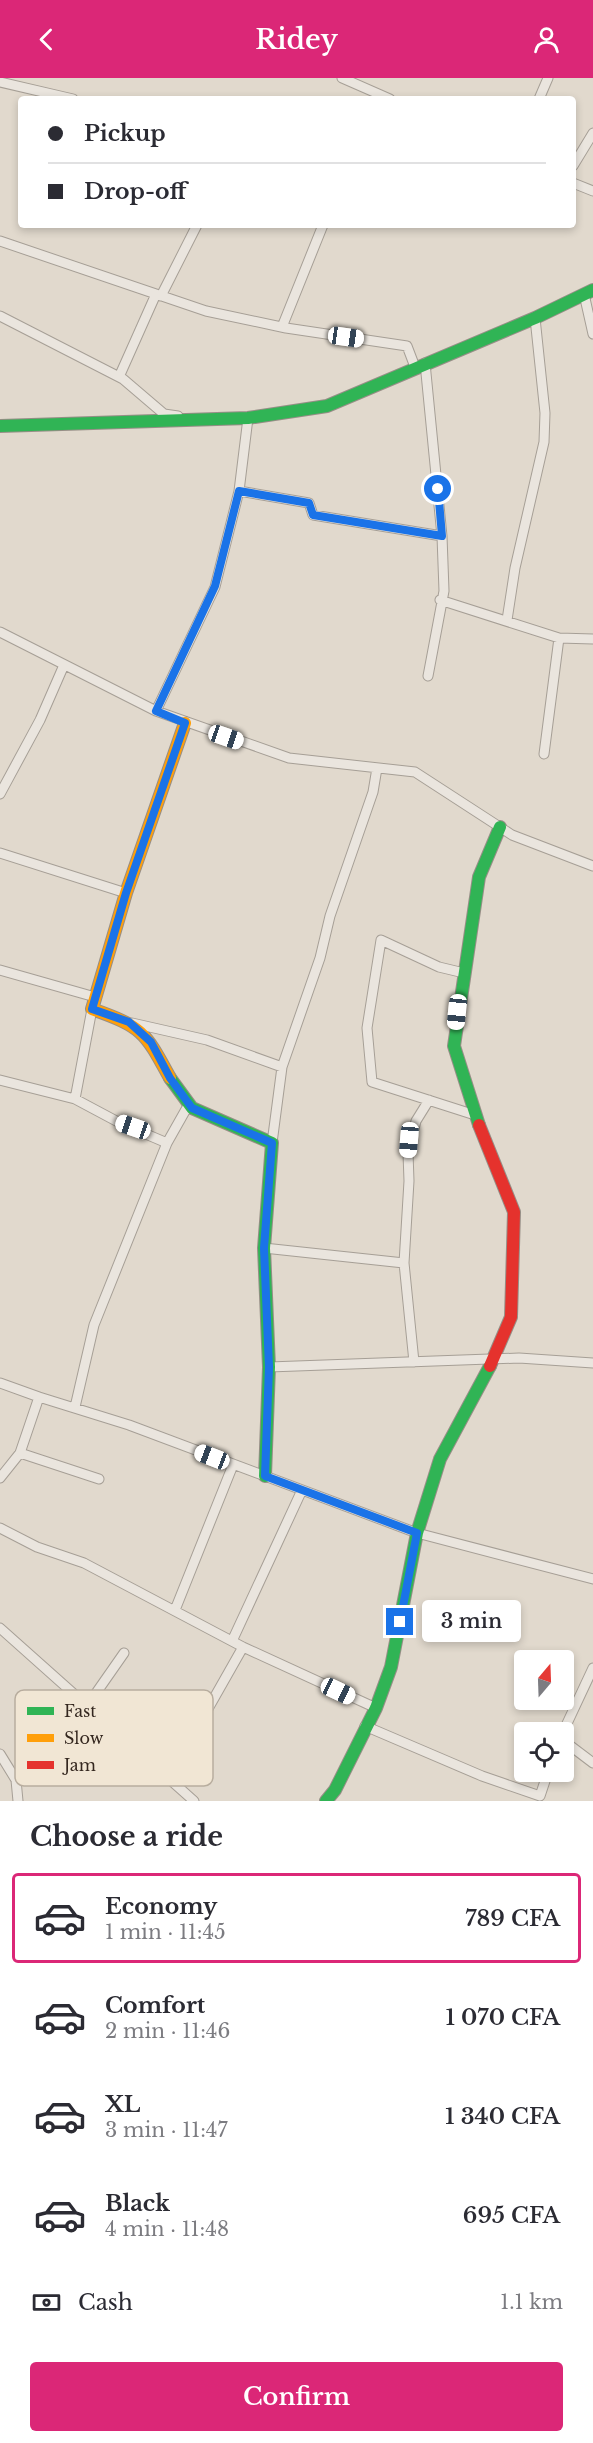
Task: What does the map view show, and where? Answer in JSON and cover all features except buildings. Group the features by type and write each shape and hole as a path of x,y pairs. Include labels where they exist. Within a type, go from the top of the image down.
{"street":[{"path":"342,78 383,96"},
{"path":"540,96 548,78"},
{"path":"0,82 60,96"},
{"path":"576,161 593,133"},
{"path":"576,184 593,191"},
{"path":"119,377 159,295 195,228"},
{"path":"282,327 322,228"},
{"path":"0,241 206,311 282,327 407,346 420,365 442,536 444,591 440,600 428,676"},
{"path":"0,426 248,418 327,406 535,318 588,292 593,333"},
{"path":"0,316 119,377 164,414 210,420"},
{"path":"507,620 515,568 544,442 545,413 535,318"},
{"path":"156,711 215,586 239,491 248,418"},
{"path":"239,491 309,503 313,515 442,536"},
{"path":"440,600 559,638 593,639"},
{"path":"0,633 156,711 289,758 415,772 512,835 593,866"},
{"path":"544,754 559,638"},
{"path":"0,794 40,720 64,665"},
{"path":"75,1099 93,1003 126,893 185,723"},
{"path":"265,1476 269,1367 264,1248 272,1143 282,1067 321,958 330,916 374,792 377,768"},
{"path":"326,1801 335,1790 376,1708 391,1667 417,1533 440,1458 493,1361 511,1317 514,1212 475,1115 454,1046 479,878 500,827"},
{"path":"0,854 126,893"},
{"path":"464,973 439,967 381,940 367,1028 372,1082 475,1115"},
{"path":"0,970 93,1003 129,1022 151,1042 170,1078 192,1108 272,1143"},
{"path":"129,1022 207,1040 282,1067"},
{"path":"0,1080 75,1099 120,1123 167,1143"},
{"path":"414,1362 404,1263 409,1140 416,1121 429,1100"},
{"path":"75,1407 94,1325 167,1143 189,1104"},
{"path":"264,1248 404,1263"},
{"path":"269,1367 493,1361 519,1358 593,1363"},
{"path":"0,1383 75,1407 417,1533 593,1579"},
{"path":"0,1478 20,1453 39,1397"},
{"path":"20,1453 99,1479"},
{"path":"174,1610 233,1465"},
{"path":"233,1639 302,1490"},
{"path":"0,1528 37,1547 84,1563 233,1639 243,1647 376,1708"},
{"path":"0,1628 69,1690"},
{"path":"213,1700 243,1647"},
{"path":"98,1690 124,1653"},
{"path":"568,1722 593,1668"},
{"path":"365,1726 482,1776 540,1796 545,1782"},
{"path":"574,1748 593,1762"},
{"path":"0,1754 15,1778"},
{"path":"17,1786 18,1801"},
{"path":"177,1786 194,1801"}],"traffic: fast":[{"path":"0,426 248,418 327,406 535,318 593,290"},
{"path":"479,1125 454,1046 479,877 500,827"},
{"path":"170,1078 192,1108 272,1143 264,1248 269,1367 265,1476"},
{"path":"326,1801 335,1790 376,1708 391,1667 417,1533 440,1459 490,1366"}],"traffic: slow":[{"path":"170,1078 141,1033 122,1021 92,1009 126,893 185,723"}],"traffic: jam":[{"path":"479,1125 514,1212 511,1317 490,1366"}],"route":[{"path":"400,1622 417,1533 265,1476 269,1367 264,1248 272,1143 192,1108 170,1078 151,1042 129,1022 92,1009 126,893 185,723 156,711 215,586 239,491 309,503 313,515 442,536 438,489"}]}
